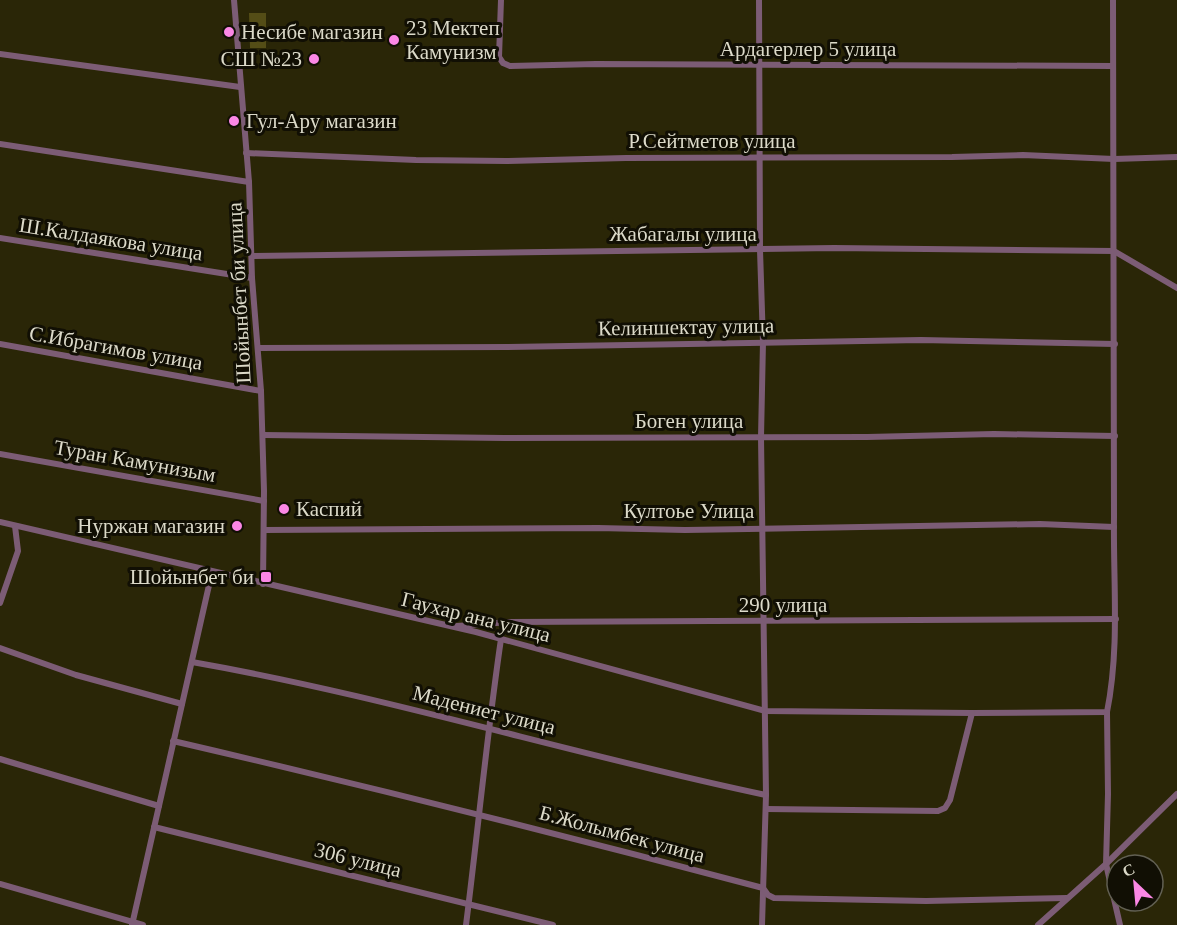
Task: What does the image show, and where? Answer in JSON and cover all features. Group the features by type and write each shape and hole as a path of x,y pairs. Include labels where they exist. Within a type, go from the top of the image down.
{"street":[{"name":"Шойынбет би улица","path":"234,0 249,182 252,278 261,390 264,501 263,584"},
{"name":"Ардагерлер 5 улица","path":"501,0 499,57 503,63 510,66 596,64 1113,66"},
{"path":"759,0 760,250 763,342 761,437 766,795 762,925"},
{"path":"1106,853 1107,712 1116,619 1113,0"},
{"path":"0,54 240,87"},
{"path":"0,144 249,182"},
{"name":"Р.Сейтметов улица","path":"246,153 484,161 1023,155 1114,159 1177,157"},
{"name":"Ш.Калдаякова улица","path":"0,238 252,278"},
{"name":"Жабагалы улица","path":"252,256 412,252 846,248 1114,251"},
{"path":"1114,251 1177,288"},
{"name":"Келиншектау улица","path":"258,348 506,347 921,340 1115,344"},
{"name":"С.Ибрагимов улица","path":"0,344 261,390"},
{"name":"Боген улица","path":"263,435 492,438 867,437 994,434 1116,436"},
{"name":"Туран Камунизым","path":"0,454 264,501"},
{"name":"Гаухар ана улица","path":"0,522 450,626 765,711 1107,712"},
{"name":"Култоье Улица","path":"264,530 598,528 685,530 1040,524 1114,527"},
{"path":"0,603 18,551 15,526"},
{"path":"132,924 212,572"},
{"name":"290 улица","path":"450,626 509,622 1116,619"},
{"path":"466,925 488,729 501,639"},
{"path":"0,648 76,675 182,704"},
{"name":"Мадениет улица","path":"192,662 328,688 640,767 766,795"},
{"path":"766,809 938,811 945,808 950,800 972,713"},
{"name":"Б.Жолымбек улица","path":"173,741 480,814 763,888 768,895 774,898 926,901 1067,898"},
{"path":"0,759 159,806"},
{"path":"1117,853 1177,794"},
{"name":"306 улица","path":"154,827 553,925"},
{"path":"1038,925 1105,865"},
{"path":"0,884 132,924 143,925"}],"shaded area":[{"path":"249,13 266,13 266,48 250,48"}],"place":[{"name":"Несибе магазин","path":"229,32"},
{"name":"23 Мектеп Камунизм","path":"394,40"},
{"name":"СШ №23","path":"314,59"},
{"name":"Гул-Ару магазин","path":"234,121"},
{"name":"Каспий","path":"284,509"},
{"name":"Нуржан магазин","path":"237,526"},
{"name":"Шойынбет би","path":"266,577"}]}
